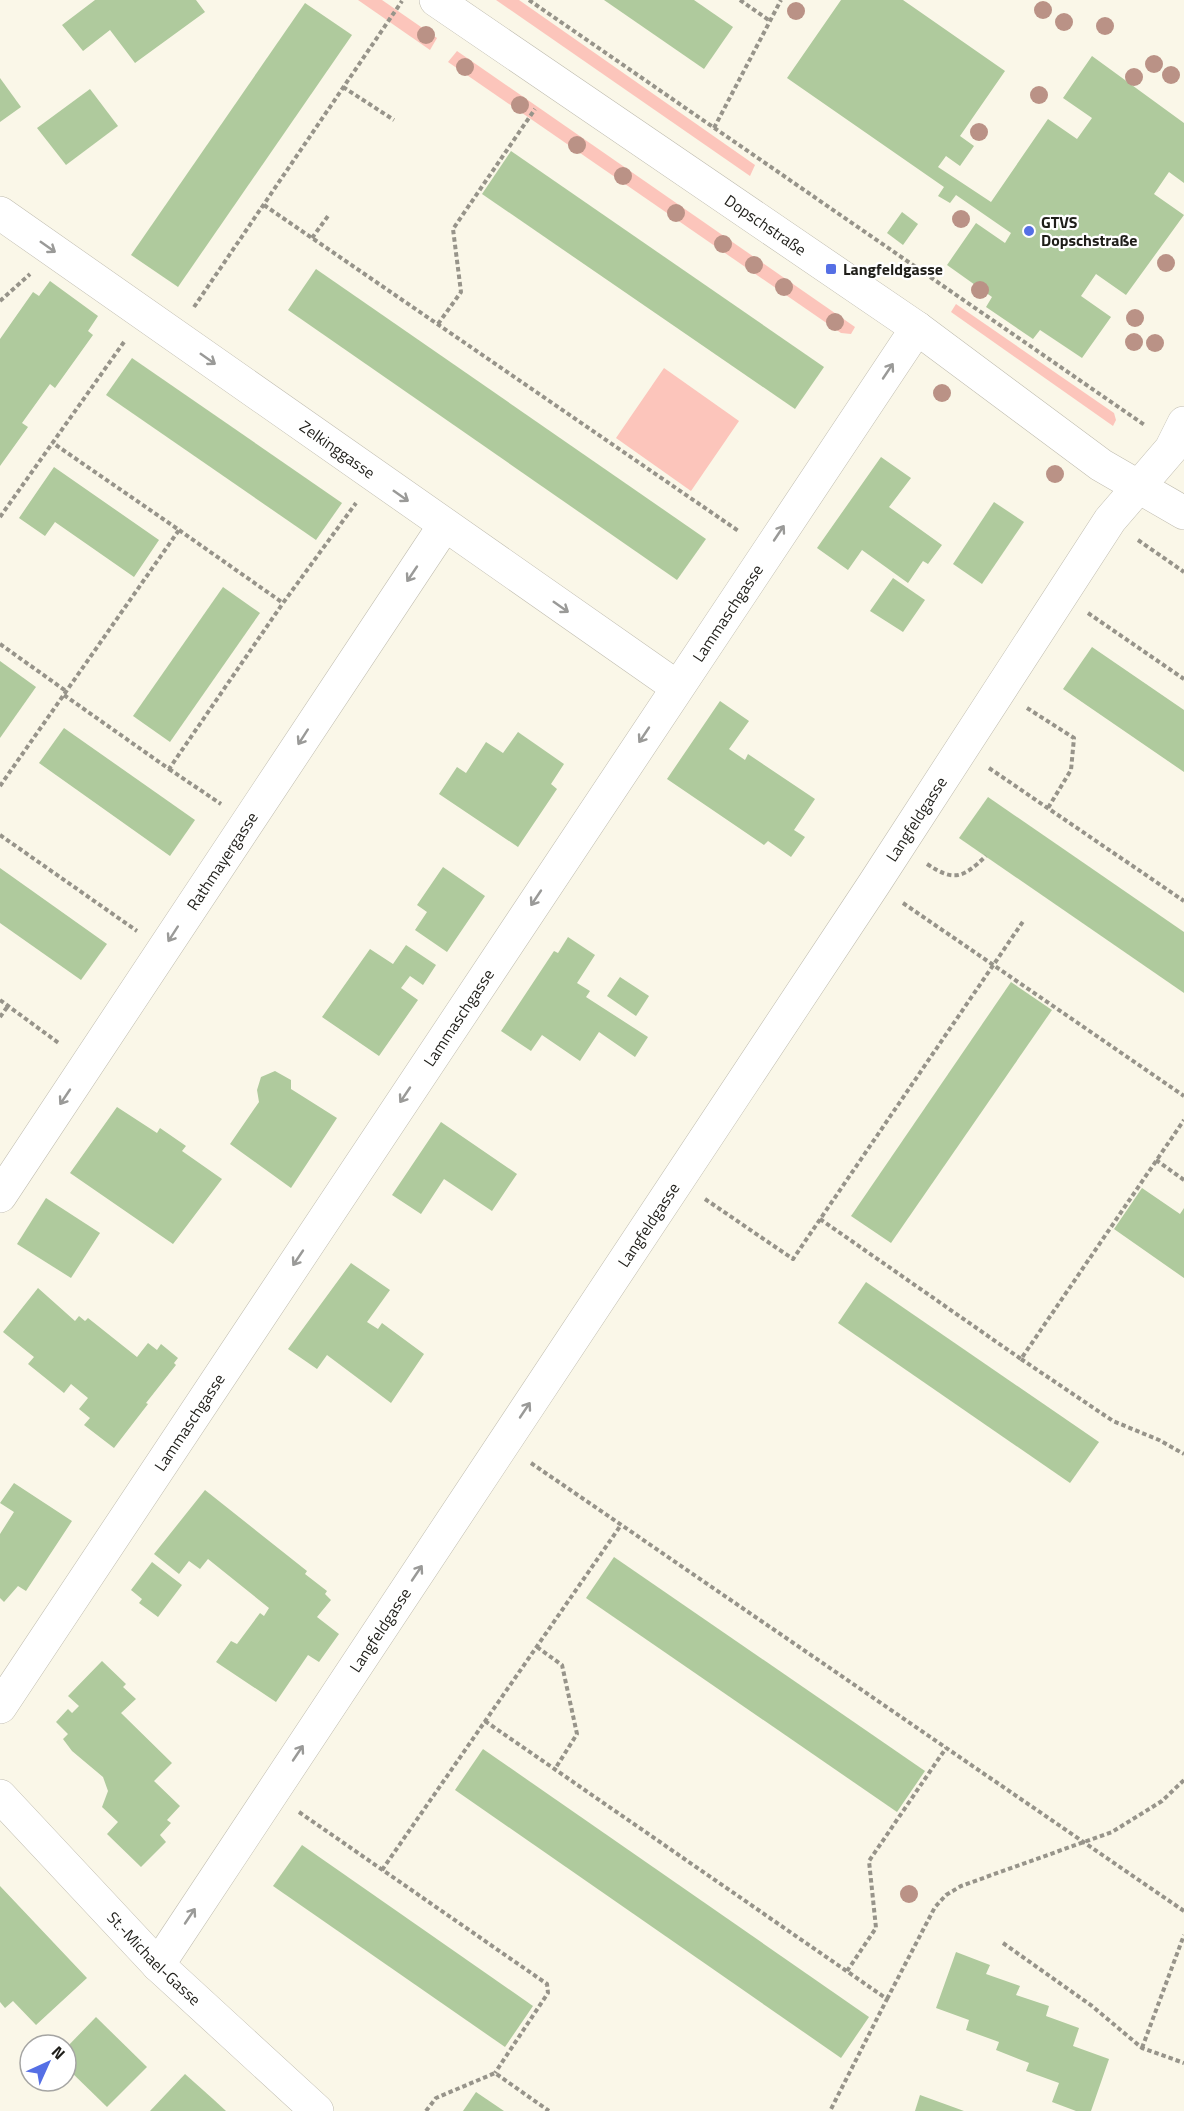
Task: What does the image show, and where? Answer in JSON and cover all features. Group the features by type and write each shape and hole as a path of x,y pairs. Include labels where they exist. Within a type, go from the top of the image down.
{"street":[{"name":"Dopschstraße","path":"436,0 916,328 1101,465 1184,513"},
{"name":"Zelkinggasse","path":"0,213 676,687"},
{"name":"Lammaschgasse","path":"0,1707 916,328"},
{"name":"Langfeldgasse","path":"158,1965 874,884 1110,520 1139,487 1177,436"},
{"name":"Rathmayergasse","path":"0,1196 444,526"},
{"name":"St.-Michael-Gasse","path":"0,1796 158,1965 317,2111"}],"path":[{"path":"174,336 403,0"},
{"path":"529,0 1135,418 1177,436"},
{"path":"740,0 770,21"},
{"path":"714,128 782,0"},
{"path":"438,324 461,292 453,229 554,81"},
{"path":"344,87 394,120"},
{"path":"264,205 768,551"},
{"path":"312,238 328,216"},
{"path":"0,517 144,314"},
{"path":"53,443 283,603"},
{"path":"169,769 283,603 374,477"},
{"path":"1110,520 1184,572"},
{"path":"0,786 179,530"},
{"path":"1061,595 1184,679"},
{"path":"0,644 169,769 247,822"},
{"path":"999,690 1074,738 1071,770 1048,808"},
{"path":"961,749 1184,901"},
{"path":"0,835 163,950"},
{"path":"898,846 943,875 958,876 974,868 986,856"},
{"path":"874,884 1184,1096"},
{"path":"678,1180 793,1259 1024,920"},
{"path":"0,1000 88,1063"},
{"path":"0,1017 8,1006"},
{"path":"1021,1359 1184,1120"},
{"path":"1156,1160 1184,1180"},
{"path":"820,1219 1113,1421 1159,1440 1184,1454"},
{"path":"503,1444 1184,1911"},
{"path":"382,1870 621,1524"},
{"path":"537,1647 562,1665 578,1734 555,1769"},
{"path":"485,1721 887,1999"},
{"path":"847,1971 876,1928 869,1861 945,1748"},
{"path":"830,2111 935,1907 946,1895 961,1886 1081,1841 1112,1832 1162,1801 1184,1780"},
{"path":"272,1793 547,1984 548,1994 495,2073 436,2098 426,2111"},
{"path":"1142,2048 1184,1935"},
{"path":"1003,1943 1092,2007 1142,2048 1184,2063"},
{"path":"495,2073 549,2111"}],"shaded area":[{"path":"358,0 382,0 437,38 430,50"},
{"path":"496,0 519,0 755,165 750,176"},
{"path":"457,51 855,327 851,334 841,333 448,62"},
{"path":"956,304 1114,413 1116,420 1113,426 951,312"},
{"path":"664,368 739,421 691,491 616,438"}],"building":[{"path":"95,0 196,0 205,12 135,63 110,30 83,51 62,25"},
{"path":"604,0 694,0 733,27 704,69"},
{"path":"841,0 903,0 1005,71 960,136 974,146 960,166 946,156 938,167 991,202 1048,119 1077,139 1092,118 1063,98 1092,56 1184,123 1184,183 1169,172 1154,194 1184,215 1126,295 1096,274 1081,296 1111,317 1082,358 1040,330 1033,339 986,307 992,297 947,265 976,223 1005,243 1011,233 956,195 950,203 938,196 944,187 787,78"},
{"path":"305,3 352,35 178,287 131,255"},
{"path":"0,78 21,107 0,122"},
{"path":"90,89 118,126 66,165 37,128"},
{"path":"511,151 824,367 795,409 482,194"},
{"path":"902,212 918,224 903,245 887,233"},
{"path":"316,269 706,539 677,580 288,310"},
{"path":"50,281 98,316 88,331 93,335 55,388 50,384 22,423 28,427 0,466 0,339 33,292 39,296"},
{"path":"132,358 342,503 316,540 106,395"},
{"path":"881,457 911,478 889,507 942,545 928,564 923,561 908,583 862,550 848,570 817,548"},
{"path":"54,467 159,540 134,577 55,522 45,536 19,518"},
{"path":"994,502 1024,522 982,584 953,564"},
{"path":"893,578 925,600 903,632 870,611"},
{"path":"223,587 260,613 170,742 133,716"},
{"path":"1092,647 1184,710 1184,772 1063,689"},
{"path":"0,661 36,687 0,738"},
{"path":"720,701 749,721 729,749 745,760 748,754 815,799 794,830 805,837 791,857 768,841 764,845 667,779"},
{"path":"64,728 195,820 170,856 39,763"},
{"path":"518,732 564,764 551,784 557,789 518,847 439,794 457,767 466,773 486,742 503,753"},
{"path":"988,797 1184,932 1184,993 959,838"},
{"path":"443,867 485,896 447,952 415,930 427,912 417,905"},
{"path":"0,868 107,944 81,980 0,923"},
{"path":"568,937 595,955 577,983 590,991 586,997 648,1037 635,1057 599,1032 580,1061 542,1035 531,1051 501,1031 554,951 558,953"},
{"path":"406,945 436,965 423,985 410,976 401,988 418,1000 379,1056 322,1017 370,949 393,964"},
{"path":"620,977 649,996 636,1016 607,996"},
{"path":"1011,982 1052,1010 891,1243 851,1216"},
{"path":"275,1071 291,1080 291,1089 337,1118 291,1188 230,1144 259,1102 257,1090 261,1077"},
{"path":"117,1107 157,1133 160,1128 186,1146 182,1151 222,1179 173,1244 70,1173"},
{"path":"441,1122 517,1174 492,1211 444,1179 421,1214 392,1195"},
{"path":"1142,1188 1180,1214 1184,1208 1184,1278 1114,1229"},
{"path":"46,1198 100,1233 71,1278 17,1244"},
{"path":"351,1263 390,1290 367,1322 378,1329 382,1323 424,1354 391,1403 327,1355 317,1369 288,1349"},
{"path":"866,1282 1099,1442 1070,1483 838,1323"},
{"path":"38,1288 75,1321 79,1316 85,1321 88,1318 137,1357 148,1343 157,1350 161,1344 178,1358 174,1363 176,1365 114,1448 84,1425 90,1418 79,1409 88,1398 71,1384 64,1393 28,1364 34,1357 3,1332"},
{"path":"14,1483 72,1521 26,1591 18,1586 4,1602 0,1598 0,1534 14,1512 0,1503"},
{"path":"205,1490 307,1571 305,1574 327,1591 325,1594 331,1600 317,1617 339,1634 319,1662 308,1655 276,1702 216,1662 231,1641 237,1644 260,1613 264,1616 269,1608 208,1559 200,1569 189,1561 179,1574 154,1554"},
{"path":"614,1557 925,1771 897,1812 586,1598"},
{"path":"152,1562 182,1585 158,1617 139,1603 142,1599 131,1590"},
{"path":"102,1661 126,1684 123,1687 136,1699 121,1713 172,1763 154,1781 180,1806 167,1820 171,1823 160,1835 166,1842 141,1867 107,1834 118,1822 102,1807 108,1791 103,1777 72,1751 63,1739 68,1734 56,1722 68,1709 72,1713 79,1706 68,1696"},
{"path":"483,1749 869,2017 841,2058 455,1790"},
{"path":"302,1845 533,2006 505,2047 273,1886"},
{"path":"0,1886 87,1978 36,2025 13,2001 5,2008 0,2002"},
{"path":"956,1952 990,1965 986,1974 1020,1986 1016,1995 1049,2006 1046,2016 1079,2028 1073,2046 1109,2059 1091,2111 1076,2111 1052,2102 1059,2083 1026,2071 1029,2063 996,2050 999,2042 966,2030 969,2020 936,2008"},
{"path":"96,2017 147,2067 107,2107 78,2079 78,2036"},
{"path":"185,2074 213,2099 226,2111 150,2111"},
{"path":"476,2092 504,2111 463,2111"},
{"path":"920,2095 964,2111 915,2111"}],"place":[{"name":"GTVS Dopschstraße","path":"1029,231"},
{"name":"Langfeldgasse","path":"831,269"}]}
